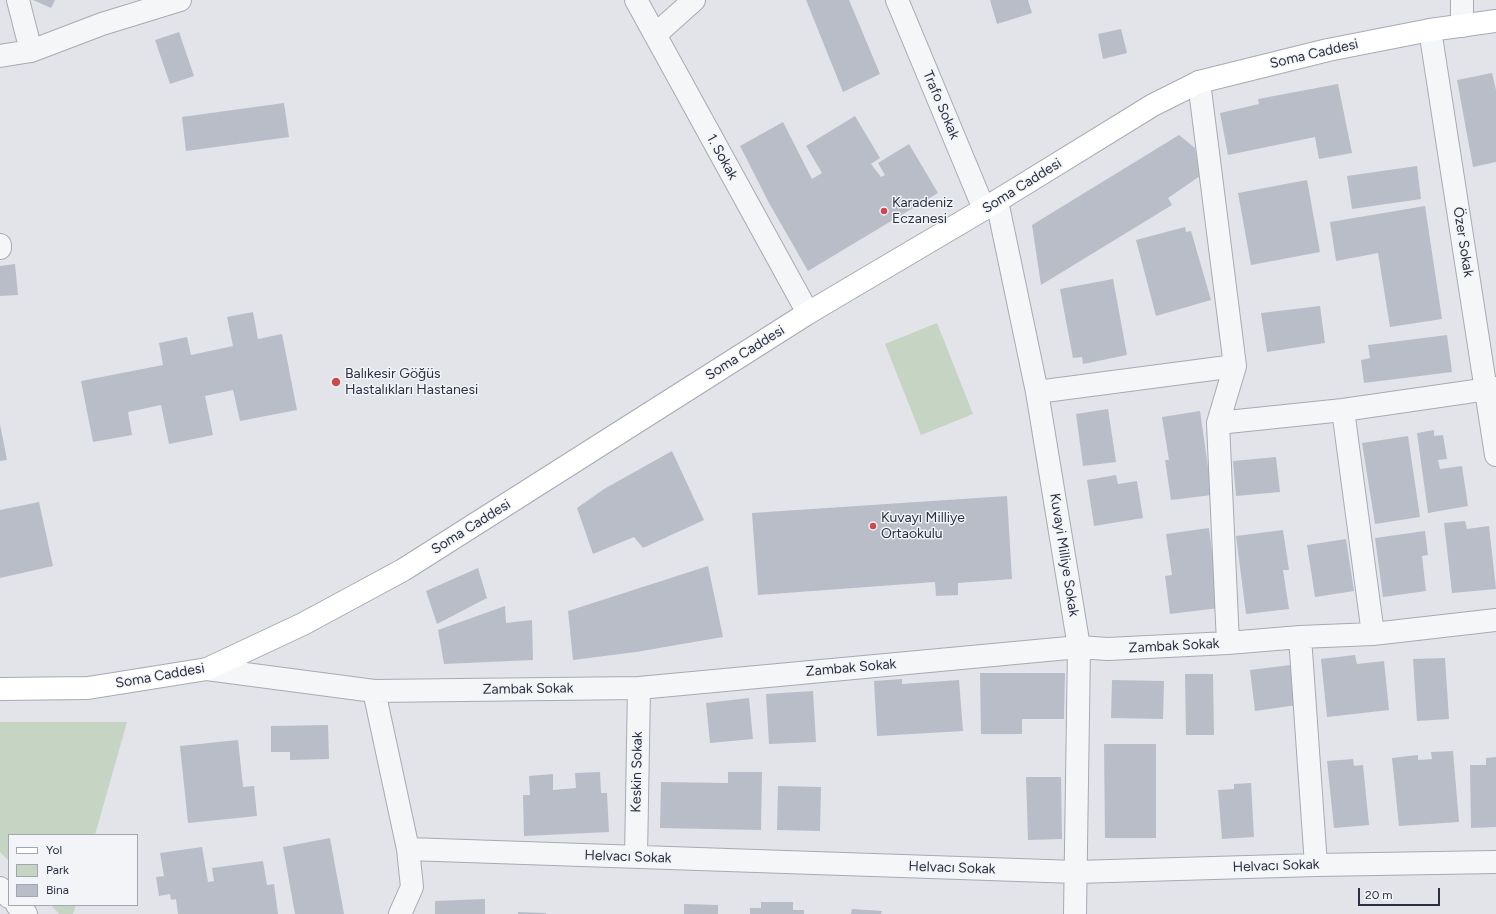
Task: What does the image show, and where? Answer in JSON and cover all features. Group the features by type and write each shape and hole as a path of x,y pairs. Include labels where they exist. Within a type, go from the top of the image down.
{"main road":[{"name":"Soma Caddesi","path":"0,689 88,688 207,669 303,624 403,570 808,313 991,205 1153,105 1199,82 1328,50 1430,30 1496,22"}],"street":[{"path":"18,0 31,51"},
{"path":"114,20 123,0"},
{"path":"0,56 31,51 114,20 180,0"},
{"name":"1. Sokak","path":"636,0 808,313"},
{"path":"655,35 694,0"},
{"name":"Trafo Sokak","path":"897,0 991,205"},
{"path":"1462,0 1462,26"},
{"name":"Özer Sokak","path":"1430,30 1491,389 1496,455"},
{"path":"1199,82 1235,366 1218,423 1228,643"},
{"name":"Kuvayi Milliye Sokak","path":"991,205 1037,392 1079,647 1075,914"},
{"path":"1037,392 1235,366"},
{"path":"1218,423 1343,410 1491,389"},
{"path":"1343,410 1373,634"},
{"name":"Zambak Sokak","path":"207,669 374,691 638,688 1079,647 1108,649 1373,634 1496,620"},
{"path":"1300,637 1316,865"},
{"name":"Keskin Sokak","path":"636,857 638,688"},
{"path":"374,691 408,849 412,887 400,914"},
{"name":"Helvacı Sokak","path":"408,849 1076,872 1316,865 1496,862"},
{"path":"0,888 8,896"},
{"path":"18,906 26,914"}],"green space":[{"path":"937,323 973,414 921,435 885,344"},
{"path":"0,722 127,722 95,834 8,834 8,860 0,852"},
{"path":"52,906 76,906 73,914 59,914"}],"building":[{"path":"33,0 55,0 51,8"},
{"path":"806,0 849,0 880,74 843,92"},
{"path":"990,0 1028,0 1032,13 997,24"},
{"path":"1121,29 1127,53 1103,59 1098,34"},
{"path":"179,32 194,76 170,84 155,40"},
{"path":"1492,73 1496,90 1496,162 1473,167 1457,80"},
{"path":"1338,84 1352,153 1319,159 1315,137 1228,155 1220,113 1259,104 1258,99"},
{"path":"284,103 289,137 186,151 182,117"},
{"path":"855,116 880,158 871,164 881,177 885,175 878,163 909,144 938,193 808,271 769,203 740,146 783,122 812,179 822,173 806,146"},
{"path":"1179,135 1195,148 1200,176 1168,198 1172,205 1041,285 1032,225"},
{"path":"1417,166 1421,199 1352,209 1347,176"},
{"path":"1307,180 1320,252 1251,265 1238,193"},
{"path":"1425,206 1442,319 1390,327 1378,253 1336,261 1330,222"},
{"path":"1185,227 1186,232 1191,231 1211,300 1156,316 1136,240"},
{"path":"15,264 18,295 0,296 0,266"},
{"path":"1113,279 1127,355 1083,364 1082,357 1073,358 1060,289"},
{"path":"1320,306 1325,343 1267,352 1261,313"},
{"path":"253,312 258,339 282,334 297,410 240,421 233,390 205,396 213,435 169,444 161,405 128,412 132,435 93,442 81,381 163,365 159,343 187,337 191,355 233,346 227,317"},
{"path":"1447,335 1452,372 1364,383 1361,360 1370,358 1368,345"},
{"path":"1108,409 1116,462 1083,466 1076,414"},
{"path":"1200,411 1212,495 1171,500 1165,460 1169,460 1162,417"},
{"path":"0,424 7,460 0,461"},
{"path":"1434,430 1434,436 1443,435 1447,459 1438,460 1440,469 1462,466 1468,506 1428,513 1417,433"},
{"path":"1408,436 1420,517 1375,524 1362,443"},
{"path":"672,451 704,520 643,548 634,537 593,554 577,508 604,489"},
{"path":"1276,457 1280,492 1236,496 1233,461"},
{"path":"1116,475 1118,484 1137,481 1143,518 1094,526 1087,480"},
{"path":"1007,496 1012,579 958,583 958,595 936,596 935,582 758,595 752,513"},
{"path":"39,502 53,566 0,578 0,510"},
{"path":"1465,521 1467,529 1489,526 1496,589 1452,593 1444,523"},
{"path":"1209,528 1219,608 1170,614 1165,576 1172,575 1166,534"},
{"path":"1283,530 1289,570 1283,570 1289,609 1246,614 1236,536"},
{"path":"1425,531 1428,555 1422,556 1426,591 1383,597 1375,538"},
{"path":"1346,539 1354,591 1315,597 1307,545"},
{"path":"708,566 723,637 636,652 573,660 568,611"},
{"path":"478,568 487,598 437,624 426,591"},
{"path":"505,606 506,623 532,620 533,660 444,664 438,630"},
{"path":"1355,655 1357,664 1384,661 1389,710 1327,717 1321,659"},
{"path":"1445,658 1449,719 1417,721 1413,659"},
{"path":"1291,665 1297,705 1255,711 1250,670"},
{"path":"980,673 1065,673 1064,719 1022,719 1022,734 981,734"},
{"path":"1185,674 1213,674 1214,735 1186,735"},
{"path":"902,679 902,684 959,680 963,731 877,736 874,681"},
{"path":"1112,680 1164,681 1163,719 1111,718"},
{"path":"813,691 816,742 769,744 766,694"},
{"path":"749,698 753,739 710,743 706,703"},
{"path":"328,725 329,759 290,760 290,752 271,752 271,726"},
{"path":"238,740 243,787 254,786 257,816 188,823 180,746"},
{"path":"1104,744 1156,744 1156,838 1105,838"},
{"path":"1453,751 1459,822 1399,826 1392,758 1418,755 1418,760 1432,759 1431,752"},
{"path":"1496,757 1496,827 1471,828 1470,765 1486,765 1486,758"},
{"path":"1353,759 1354,766 1363,765 1369,825 1334,828 1327,761"},
{"path":"600,772 601,793 607,793 609,832 524,836 523,795 530,795 529,776 553,774 553,790 576,788 575,773"},
{"path":"728,772 762,772 761,830 660,828 661,782 728,783"},
{"path":"1026,777 1061,777 1062,839 1028,840"},
{"path":"1251,783 1254,837 1222,839 1218,790 1234,789 1234,784"},
{"path":"778,786 821,787 820,831 777,830"},
{"path":"330,838 344,914 295,914 283,847"},
{"path":"202,847 208,882 214,881 212,868 263,861 267,885 274,884 278,914 178,914 176,899 171,900 170,894 159,896 156,877 164,876 160,853"},
{"path":"485,899 485,914 435,914 435,901"},
{"path":"761,902 793,902 793,910 804,910 804,914 750,914 750,908 761,908"},
{"path":"684,904 718,905 718,914 684,914"},
{"path":"852,909 882,911 881,914 851,914"},
{"path":"518,912 546,913 546,914 518,914"}],"place":[{"name":"Karadeniz Eczanesi","path":"884,211"},
{"name":"Balıkesir Göğüs Hastalıkları Hastanesi","path":"336,382"},
{"name":"Kuvayı Milliye Ortaokulu","path":"873,526"}]}
